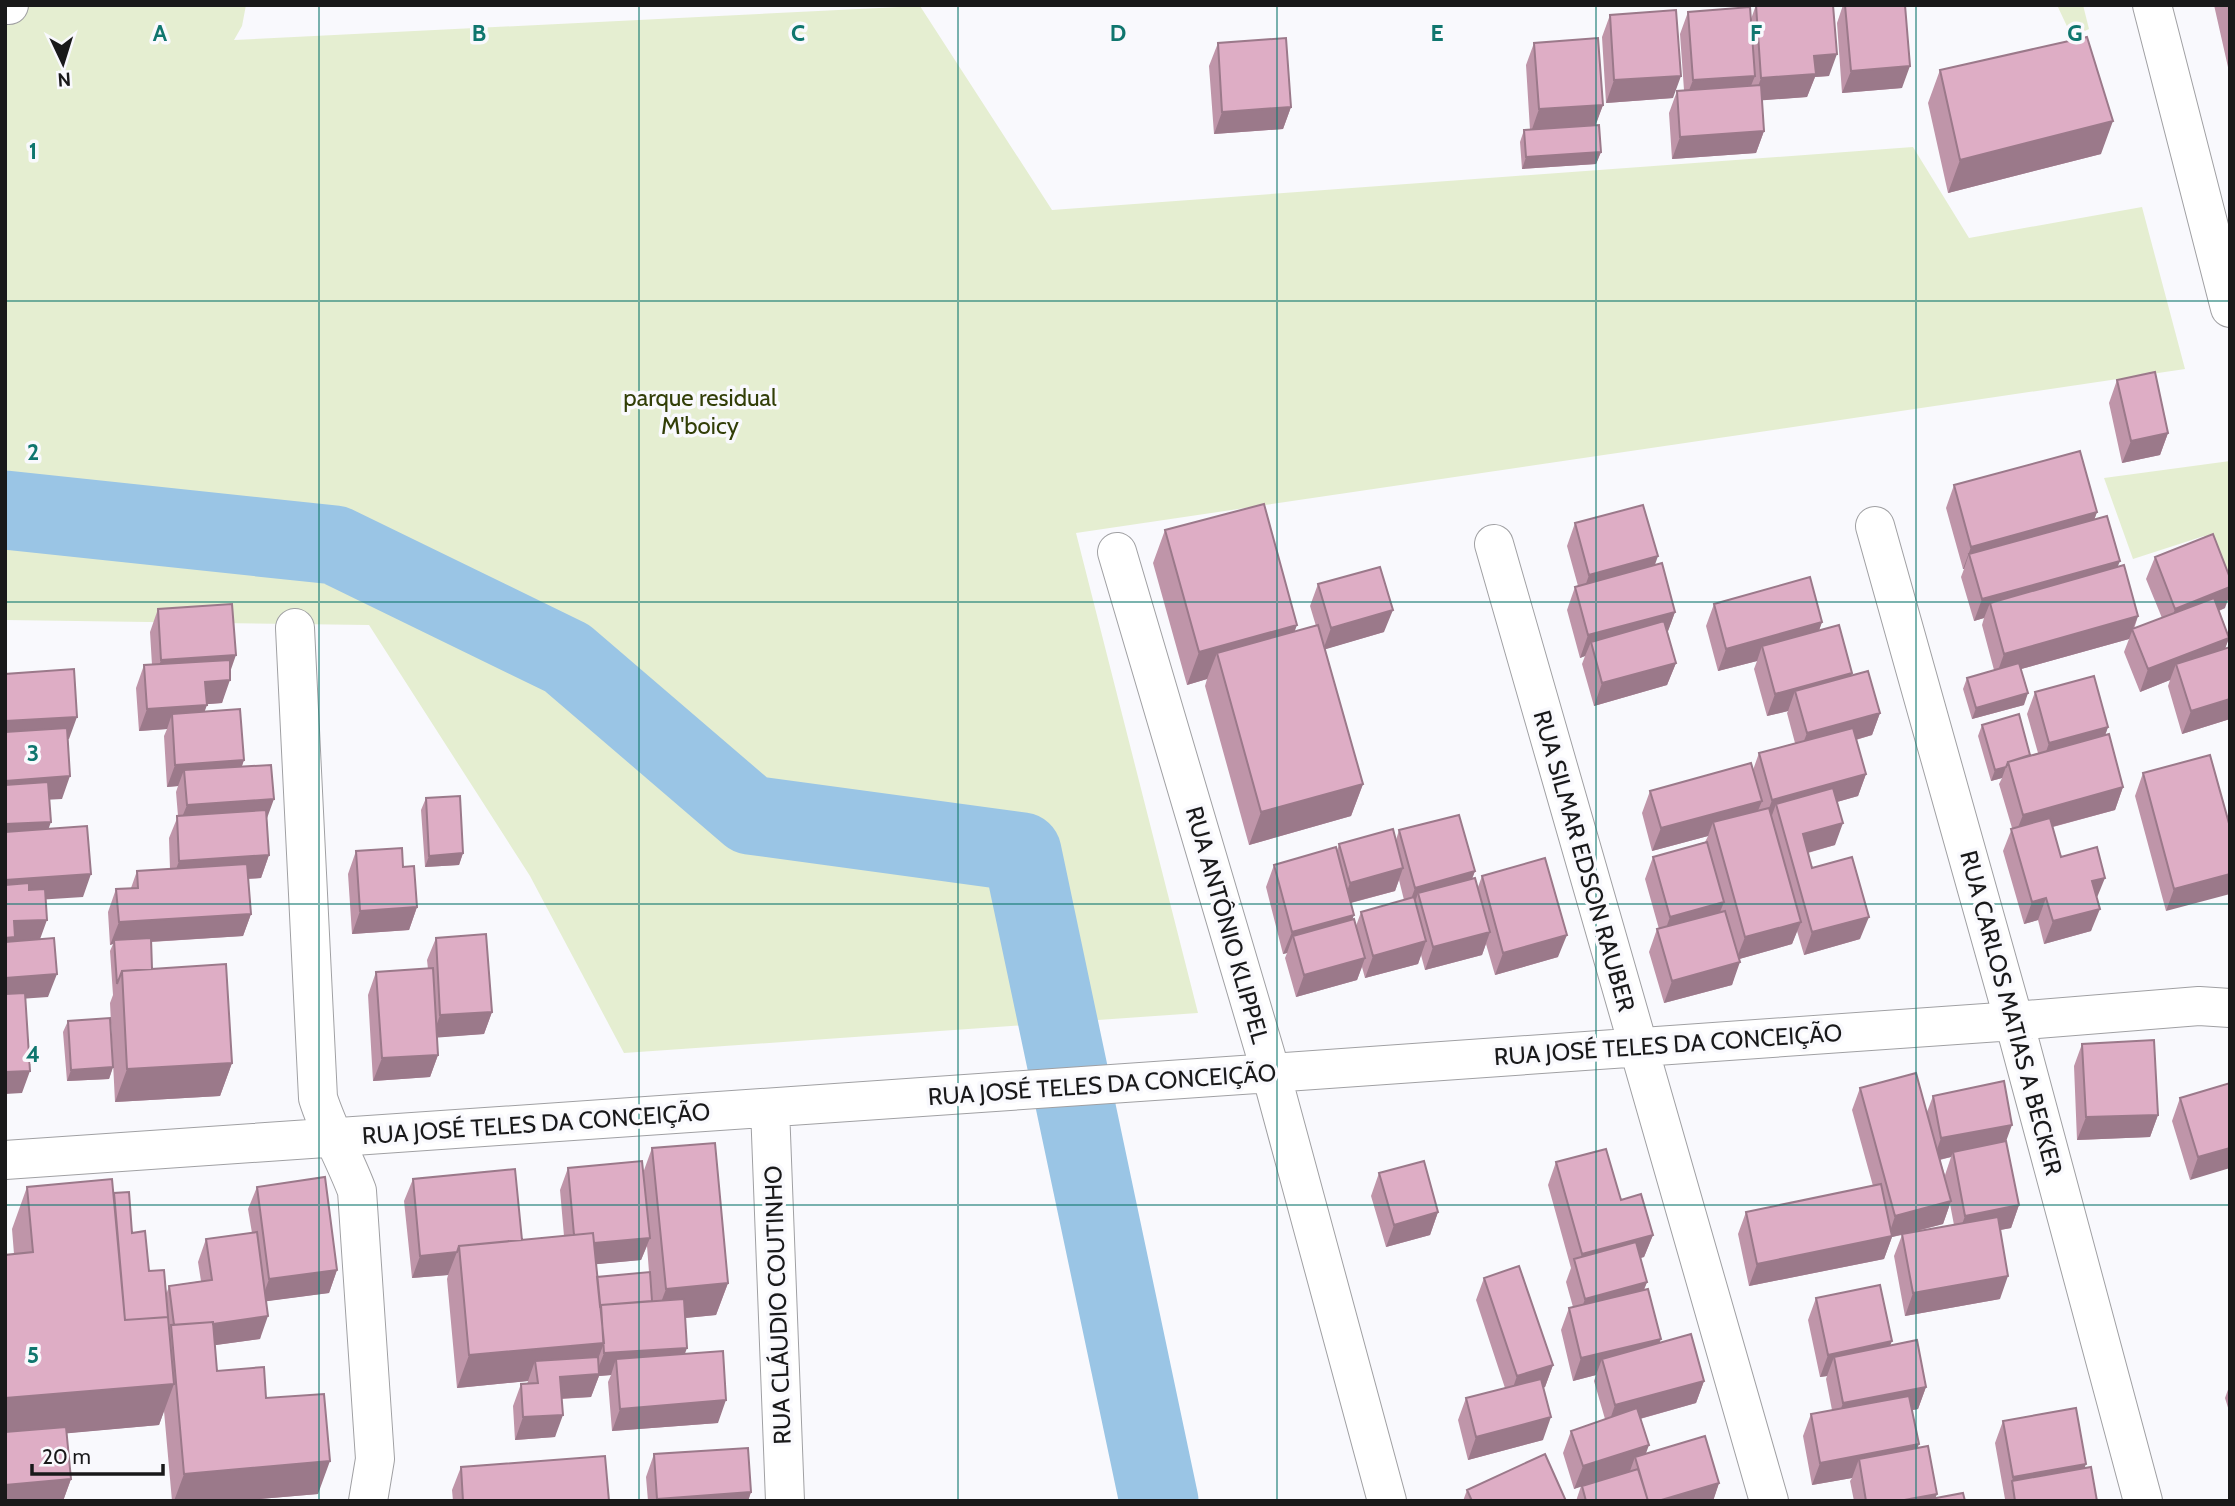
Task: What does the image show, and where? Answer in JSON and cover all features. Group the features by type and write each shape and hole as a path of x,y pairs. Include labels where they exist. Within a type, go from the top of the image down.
{"street":[{"path":"2152,5 2230,308"},
{"name":"RUA CARLOS MATIAS A BECKER","path":"1875,526 2014,1021 2143,1501"},
{"name":"RUA SILMAR EDSON RAUBER","path":"1494,544 1769,1501"},
{"name":"RUA ANTÔNIO KLIPPEL","path":"1117,552 1271,1073 1387,1501"},
{"path":"295,628 318,1098 325,1121 357,1191 375,1459 368,1501"},
{"name":"RUA JOSÉ TELES DA CONCEIÇÃO","path":"5,1160 2014,1021 2219,1001"},
{"name":"RUA CLÁUDIO COUTINHO","path":"770,1108 785,1501"}],"green space":[{"name":"parque residual M'boicy","path":"5,5 246,5 242,26 234,40 920,6 1052,210 1913,147 1969,238 2142,207 2185,369 1076,533 1198,1013 624,1053 530,876 369,625 5,620"},
{"path":"2057,5 2083,5 2089,29 2072,37"},
{"path":"2230,461 2230,623 2226,588 2204,536 2133,559 2104,478"}],"building":[{"path":"1756,5 1833,5 1837,54 1814,56 1816,74 1761,78"},
{"path":"1845,5 1905,5 1910,66 1851,71"},
{"path":"1750,7 1755,76 1693,80 1688,12"},
{"path":"1676,10 1681,76 1614,80 1610,15"},
{"path":"2087,37 2113,121 1960,160 1940,70"},
{"path":"1286,38 1291,107 1222,112 1218,43"},
{"path":"1598,38 1603,105 1539,109 1534,43"},
{"path":"1761,85 1764,131 1680,137 1677,91"},
{"path":"1599,125 1601,152 1526,157 1524,130"},
{"path":"2155,372 2168,433 2131,441 2117,380"},
{"path":"2080,451 2097,512 1971,547 1954,485"},
{"path":"1264,504 1297,625 1199,652 1165,530"},
{"path":"1643,505 1658,556 1589,575 1575,523"},
{"path":"2107,516 2120,561 1982,599 1969,554"},
{"path":"2213,534 2230,578 2230,587 2175,609 2155,557"},
{"path":"1662,563 1675,612 1588,635 1575,587"},
{"path":"2124,565 2138,616 2004,654 1990,603"},
{"path":"1380,567 1393,610 1331,628 1318,584"},
{"path":"1810,577 1822,622 1726,649 1714,604"},
{"path":"2214,598 2229,638 2148,669 2132,629"},
{"path":"232,604 236,655 161,660 158,609"},
{"path":"1664,621 1676,663 1602,683 1591,642"},
{"path":"1318,625 1363,784 1261,812 1217,653"},
{"path":"1839,625 1852,673 1775,694 1762,646"},
{"path":"2230,647 2230,699 2191,711 2176,664"},
{"path":"230,660 230,680 205,682 207,705 147,709 144,665"},
{"path":"2019,663 2028,693 1976,708 1967,678"},
{"path":"74,669 77,717 5,721 5,674"},
{"path":"1868,671 1880,713 1807,733 1795,691"},
{"path":"2094,676 2108,727 2049,743 2035,692"},
{"path":"240,709 244,760 175,765 172,714"},
{"path":"2019,714 2030,755 2008,762 2006,767 1995,770 1982,725"},
{"path":"67,728 70,776 5,781 5,732"},
{"path":"1853,728 1866,774 1772,800 1759,753"},
{"path":"2109,734 2123,787 2023,815 2008,762"},
{"path":"2210,755 2230,827 2230,874 2174,889 2143,773"},
{"path":"1751,763 1762,801 1661,828 1650,791"},
{"path":"271,765 274,799 187,805 184,770"},
{"path":"48,782 51,822 5,824 5,785"},
{"path":"1833,788 1843,823 1803,834 1812,868 1852,857 1869,917 1812,932 1776,804"},
{"path":"460,796 463,853 429,856 426,798"},
{"path":"1769,808 1801,922 1745,937 1713,822"},
{"path":"266,810 269,855 179,861 177,816"},
{"path":"1459,815 1475,871 1415,888 1399,830"},
{"path":"2050,818 2061,857 2097,847 2105,878 2092,881 2100,909 2053,921 2046,898 2032,902 2011,829"},
{"path":"87,826 91,874 5,880 5,832"},
{"path":"1393,829 1403,868 1350,883 1339,844"},
{"path":"1707,842 1724,902 1670,917 1653,857"},
{"path":"1336,847 1354,915 1292,932 1274,865"},
{"path":"402,848 403,867 414,866 417,907 360,911 356,851"},
{"path":"1545,858 1567,935 1503,953 1482,876"},
{"path":"247,864 251,914 119,922 116,889 138,888 137,871"},
{"path":"1475,878 1490,932 1433,947 1418,893"},
{"path":"29,883 29,890 45,889 47,920 14,921 15,937 5,938 5,885"},
{"path":"1414,897 1426,941 1373,956 1361,912"},
{"path":"1725,911 1740,962 1672,981 1657,929"},
{"path":"1354,919 1365,958 1304,975 1293,936"},
{"path":"486,934 492,1012 440,1015 436,938"},
{"path":"54,938 57,974 5,978 5,942"},
{"path":"151,938 152,969 122,971 117,984 114,940"},
{"path":"226,964 232,1063 127,1069 122,971"},
{"path":"433,968 438,1055 382,1058 376,972"},
{"path":"25,993 30,1071 5,1072 5,994"},
{"path":"110,1018 113,1067 71,1070 68,1021"},
{"path":"2154,1040 2158,1115 2086,1117 2082,1044"},
{"path":"1916,1073 1951,1201 1895,1216 1860,1088"},
{"path":"2004,1081 2012,1125 1941,1138 1933,1096"},
{"path":"2230,1083 2230,1148 2198,1157 2180,1098"},
{"path":"2006,1141 2019,1205 1965,1216 1953,1152"},
{"path":"715,1143 728,1283 666,1289 652,1148"},
{"path":"1606,1149 1621,1200 1641,1194 1653,1235 1582,1254 1556,1162"},
{"path":"642,1161 650,1238 594,1243 593,1233 574,1235 568,1168"},
{"path":"1424,1161 1438,1212 1394,1225 1379,1173"},
{"path":"515,1169 522,1240 459,1246 457,1252 420,1256 413,1179"},
{"path":"325,1177 337,1270 269,1279 257,1187"},
{"path":"112,1179 125,1320 168,1317 174,1384 5,1398 5,1255 33,1252 27,1187"},
{"path":"1881,1184 1892,1236 1757,1264 1746,1212"},
{"path":"129,1192 132,1233 145,1231 149,1271 164,1270 168,1317 125,1320 114,1193"},
{"path":"1998,1217 2008,1276 1913,1293 1902,1234"},
{"path":"257,1232 268,1316 213,1324 174,1325 169,1286 212,1280 206,1239"},
{"path":"593,1233 604,1343 469,1355 459,1246"},
{"path":"1636,1242 1647,1282 1585,1299 1574,1259"},
{"path":"1519,1266 1553,1365 1517,1376 1484,1278"},
{"path":"650,1272 652,1301 600,1306 597,1277"},
{"path":"1880,1285 1892,1341 1828,1355 1816,1298"},
{"path":"1648,1289 1661,1339 1581,1358 1569,1308"},
{"path":"684,1299 687,1348 604,1353 601,1305"},
{"path":"213,1322 217,1371 264,1367 266,1398 324,1394 330,1461 184,1474 171,1325"},
{"path":"1691,1334 1704,1381 1615,1405 1602,1359"},
{"path":"1917,1340 1926,1387 1843,1403 1834,1357"},
{"path":"723,1351 726,1400 620,1409 616,1359"},
{"path":"598,1357 599,1374 560,1377 563,1415 523,1417 521,1384 538,1383 535,1361"},
{"path":"1541,1379 1551,1417 1476,1437 1466,1398"},
{"path":"1909,1396 1919,1444 1820,1463 1811,1414"},
{"path":"1637,1408 1649,1445 1583,1466 1571,1431"},
{"path":"2076,1408 2086,1464 2013,1477 2003,1421"},
{"path":"66,1427 71,1479 5,1485 5,1432"},
{"path":"1705,1436 1719,1483 1658,1501 1648,1501 1635,1457"},
{"path":"1928,1446 1937,1494 1899,1501 1866,1501 1859,1459"},
{"path":"748,1448 751,1492 657,1499 654,1454"},
{"path":"1545,1454 1566,1501 1472,1501 1467,1490"},
{"path":"605,1456 609,1501 463,1501 461,1467"},
{"path":"2091,1467 2097,1501 2015,1501 2012,1481"},
{"path":"1638,1469 1648,1501 1586,1501 1582,1486"},
{"path":"1963,1493 1965,1501 1920,1501"}],"waterway":[{"path":"5,510 335,545 567,658 750,815 1022,852 1159,1501"}]}
